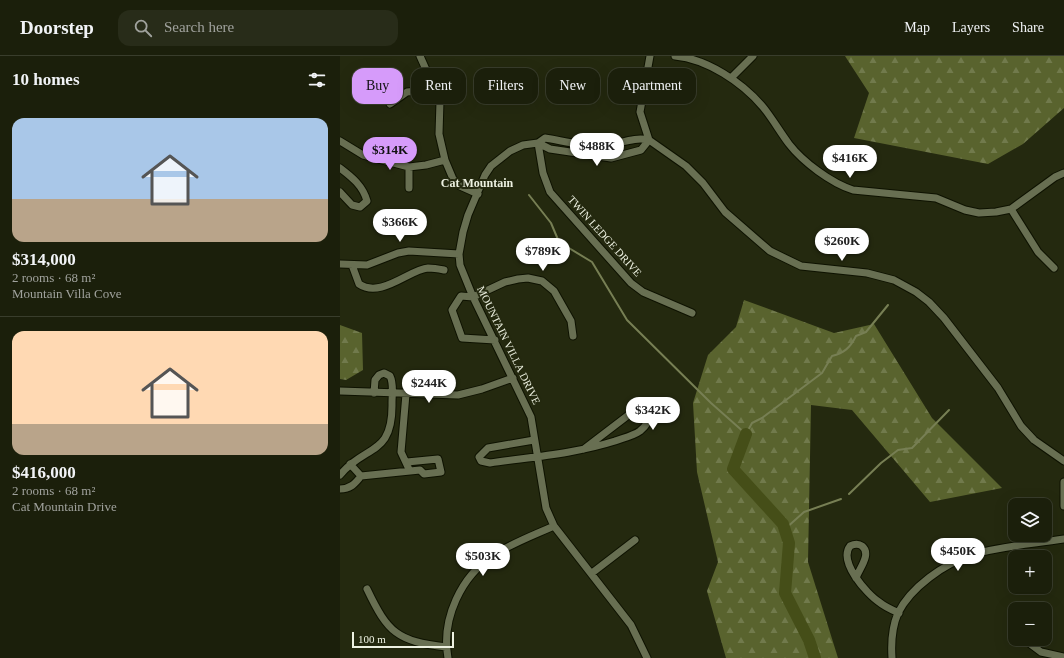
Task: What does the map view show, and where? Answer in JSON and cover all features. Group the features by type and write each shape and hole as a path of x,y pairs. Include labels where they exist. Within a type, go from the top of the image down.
{"street":[{"path":"420,56 426,68"},
{"path":"650,56 641,99 640,112 649,140 686,166 703,183 725,212 770,251 801,266 867,274 894,280 921,295 944,318 998,388 1026,431 1034,440 1064,461"},
{"path":"675,56 698,60 731,78 762,106 795,151 840,186 853,190 936,198 965,210 979,213 1011,209 1055,177 1064,173"},
{"path":"731,78 753,56"},
{"path":"440,104 439,134 445,160 452,179 460,186 478,194"},
{"name":"MOUNTAIN VILLA DRIVE","path":"647,658 631,624 554,526 546,508 531,417 473,297 460,265 459,254 463,232 485,175 499,158 523,145 538,143 545,138 599,146 614,145 639,138 649,140"},
{"path":"538,143 550,149 611,158 641,150 649,140"},
{"path":"340,141 363,155 409,166 426,165 445,160"},
{"name":"TWIN LEDGE DRIVE","path":"538,143 543,173 550,192 631,283 643,292 692,313"},
{"path":"409,166 409,188"},
{"path":"340,168 356,181 365,193 367,201 360,207 352,205 340,192"},
{"path":"1011,209 1038,252 1054,268"},
{"path":"340,264 352,266 367,265 398,253 409,251 459,254"},
{"path":"352,266 359,284 371,287 388,285 427,268 444,270"},
{"path":"495,340 462,338 452,310 461,296 473,297 505,282 528,278 542,281 554,291 571,321 573,336"},
{"path":"340,475 350,464 369,453 382,442 388,434 392,422 393,382 390,376 384,373 379,374 375,380 374,393"},
{"path":"340,391 458,395 482,389 513,378"},
{"path":"406,394 401,452 407,462 409,471"},
{"path":"534,440 488,448 479,457 481,461 490,463 537,457 584,449 600,446 635,434 650,420 651,413 649,409 643,406 635,410 584,449"},
{"path":"340,488 348,488 355,484 361,476 420,470 424,474 441,472 438,459 407,462"},
{"path":"350,464 361,476"},
{"path":"1064,482 1064,506"},
{"path":"448,658 446,647 448,628 455,600 466,582 478,568 506,548 554,526"},
{"path":"892,658 891,644 899,613 911,595 945,568 970,556 1064,539"},
{"path":"592,573 635,540"},
{"path":"856,578 864,590 880,603 899,613"},
{"path":"367,589 380,617 397,634 419,644 446,647"},
{"path":"1034,646 1041,652 1064,657"}],"green space":[{"path":"845,56 1064,56 1064,108 1023,144 988,164 854,138 869,93"},
{"path":"744,300 834,333 874,324 932,418 1002,488 930,502 852,410 811,405 808,562 838,658 726,658 707,591 718,562 697,472 693,403 708,355 736,327"},
{"path":"340,325 362,333 363,370 346,380 340,379"}],"waterway":[{"path":"529,195 551,223 559,242 592,262 627,320 711,403 746,434 752,423 762,418 822,373 832,356 843,352 849,347 856,336 866,332 888,305"},
{"path":"849,494 881,463 898,450 912,448 949,410"},
{"path":"746,434 733,469 783,524 789,543 785,593 809,640 815,658"},
{"path":"785,529 804,512 841,499"}],"district":[{"name":"Cat Mountain","path":"477,183"}]}
